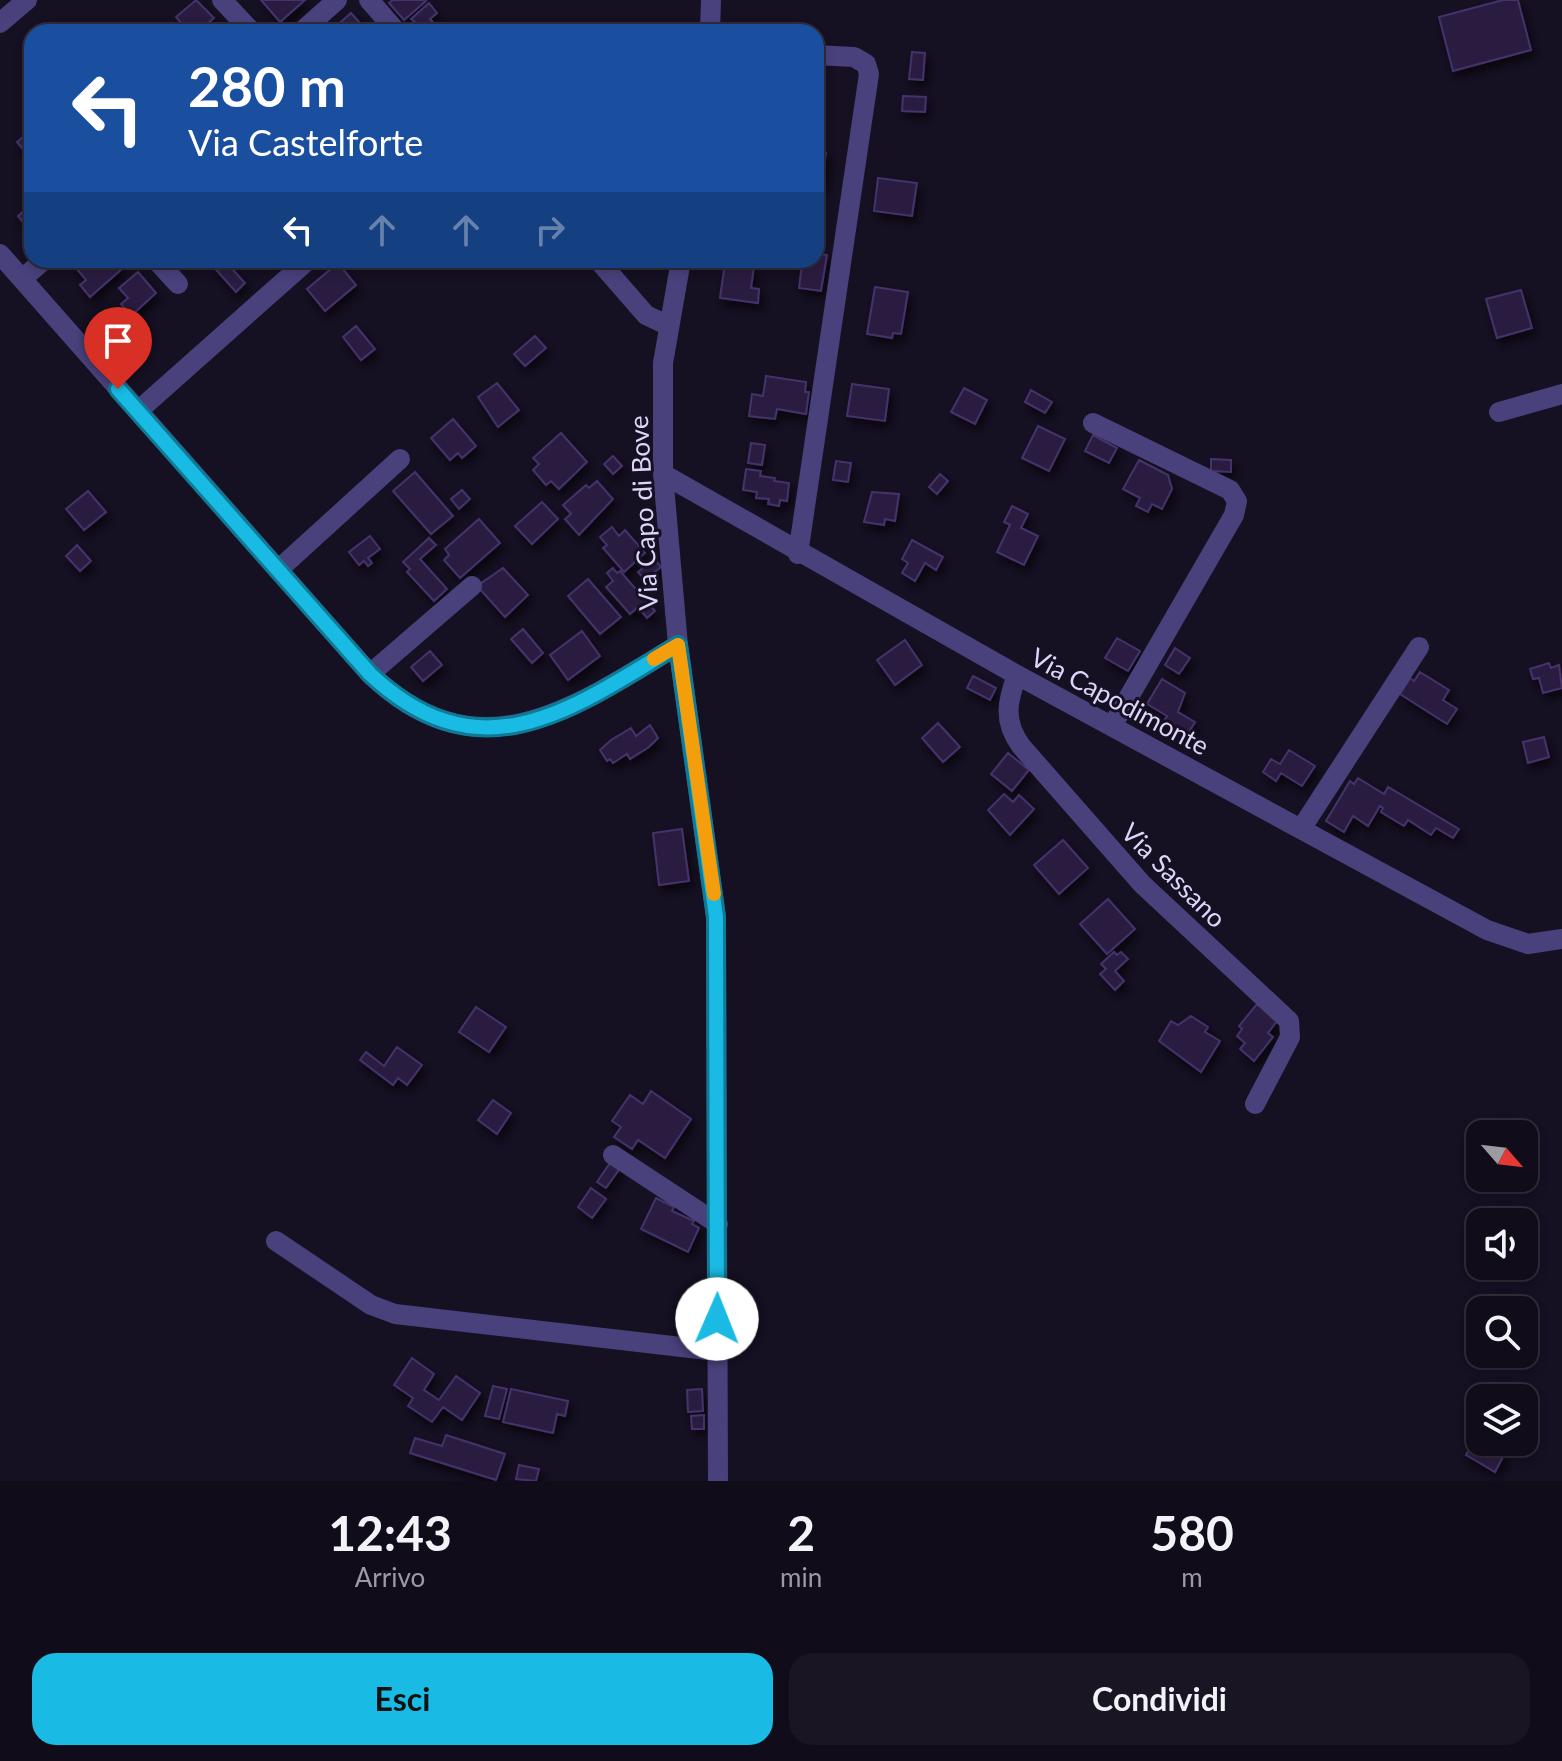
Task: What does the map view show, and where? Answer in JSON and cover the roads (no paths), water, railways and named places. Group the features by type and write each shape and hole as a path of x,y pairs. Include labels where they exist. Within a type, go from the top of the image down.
{"street":[{"path":"0,23 27,0"},
{"path":"222,0 244,24"},
{"path":"310,24 337,0"},
{"path":"369,0 390,24"},
{"path":"710,24 711,0"},
{"path":"798,554 869,74 866,64 858,58 824,56"},
{"path":"0,254 370,674 401,699 437,716 469,726 505,728 576,704 678,645"},
{"path":"22,279 35,268"},
{"path":"163,268 178,284"},
{"path":"138,411 299,268"},
{"path":"605,268 644,313 669,326"},
{"name":"Via Capo di Bove","path":"680,268 663,376 663,474 678,645 715,904 718,1481"},
{"path":"1499,412 1562,394"},
{"path":"1093,423 1230,490 1237,501 1234,515 1112,726"},
{"path":"278,570 400,459"},
{"name":"Via Capodimonte","path":"663,474 798,554 1499,936 1528,944 1562,939"},
{"path":"370,674 472,586"},
{"path":"1301,829 1419,647"},
{"name":"Via Sassano","path":"1017,675 1007,715 1021,746 1142,884 1289,1021 1290,1037 1255,1104"},
{"path":"613,1155 718,1224"},
{"path":"276,1241 366,1302 395,1314 716,1351"}]}
